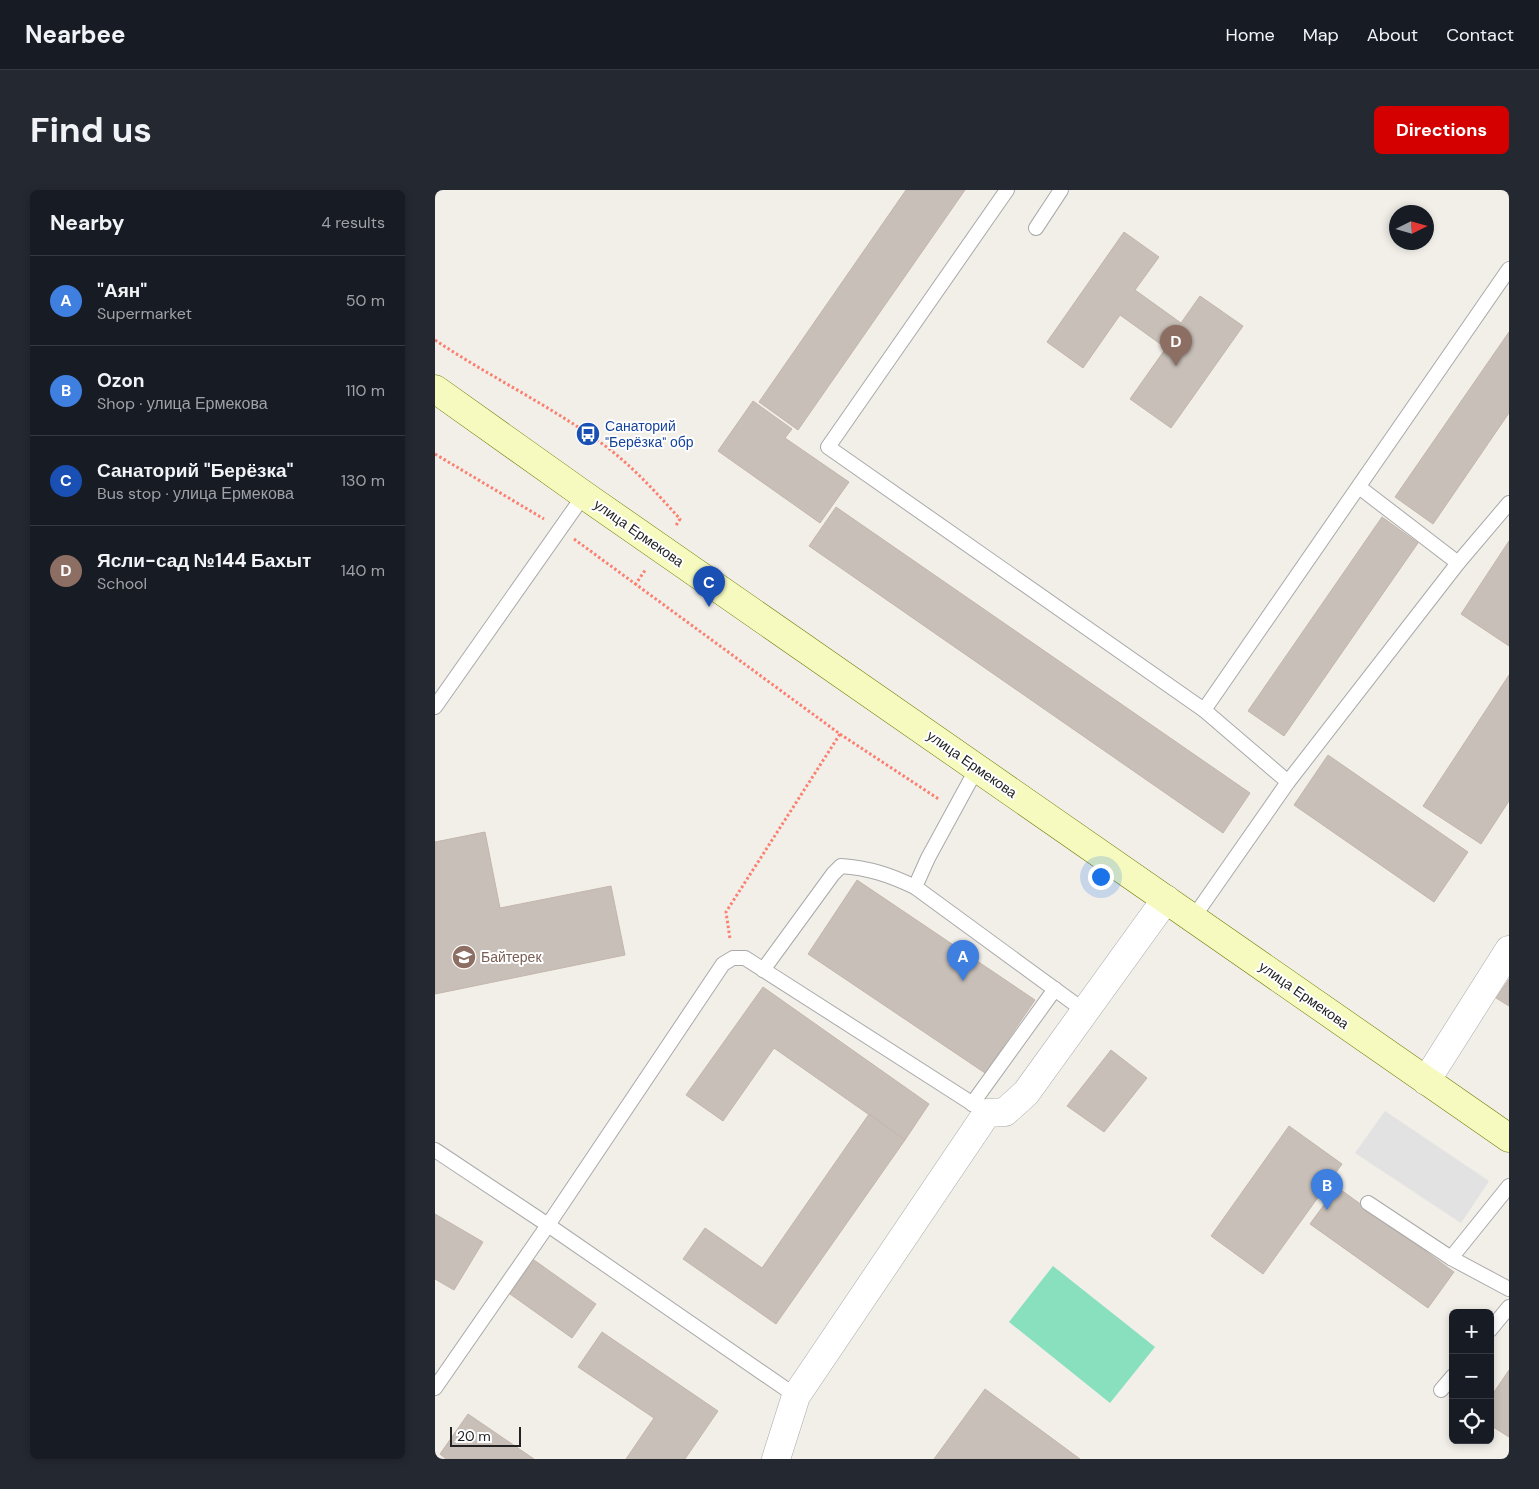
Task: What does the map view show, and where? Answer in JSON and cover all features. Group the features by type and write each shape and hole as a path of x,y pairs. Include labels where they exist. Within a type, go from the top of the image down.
{"main road":[{"path":"435,383 470,412"},
{"name":"улица Ермекова","path":"435,389 470,412 584,495 1509,1138"},
{"path":"435,404 470,412"}],"street":[{"path":"776,1459 796,1396 980,1108 1005,1112 1026,1093 1166,899"},
{"path":"1427,1081 1509,950"}],"lane":[{"path":"1007,190 829,447 1204,710 1288,782"},
{"path":"1036,228 1061,190"},
{"path":"1204,710 1509,269"},
{"path":"1359,487 1459,563"},
{"path":"435,707 584,495"},
{"path":"1193,918 1288,782 1459,563 1509,504"},
{"path":"915,887 977,768"},
{"path":"763,970 833,874 841,866 865,868 889,874 915,887 1086,1012"},
{"path":"435,1388 548,1225 723,964 733,958 745,958 980,1108 1055,989"},
{"path":"435,1150 548,1225 796,1396"},
{"path":"1451,1258 1509,1186"},
{"path":"1368,1203 1451,1258 1509,1289"},
{"path":"1494,1325 1509,1307"},
{"path":"1441,1390 1449,1381"}],"path":[{"path":"435,340 465,361 553,410 596,439 649,484 680,519 635,585"},
{"path":"435,454 560,528 840,734 954,810"},
{"path":"733,958 726,912 840,734"}],"green space":[{"path":"1053,1266 1155,1347 1110,1403 1009,1322"}],"shaded area":[{"path":"1385,1111 1489,1181 1461,1223 1355,1153"}],"building":[{"path":"906,190 965,190 798,430 759,402"},
{"path":"1124,232 1159,257 1135,290 1181,323 1200,296 1243,326 1171,428 1130,399 1166,348 1120,315 1083,368 1047,342"},
{"path":"1509,332 1509,413 1433,524 1395,497"},
{"path":"753,401 792,429 785,438 849,482 820,523 718,451"},
{"path":"836,507 1250,793 1223,833 809,546"},
{"path":"1382,517 1418,543 1284,736 1248,711"},
{"path":"1509,541 1509,646 1461,614"},
{"path":"1509,675 1509,801 1481,844 1423,806"},
{"path":"1328,755 1468,852 1434,902 1294,805"},
{"path":"485,832 500,908 611,886 625,955 435,994 435,842"},
{"path":"857,880 1035,1000 985,1073 808,954"},
{"path":"1509,979 1509,1006 1496,998"},
{"path":"763,987 929,1104 905,1140 774,1048 723,1121 686,1095"},
{"path":"1111,1050 1147,1078 1104,1132 1067,1106"},
{"path":"869,1114 905,1140 776,1324 683,1259 705,1228 762,1268"},
{"path":"1289,1126 1342,1164 1263,1274 1211,1236"},
{"path":"1337,1187 1454,1272 1428,1308 1310,1224"},
{"path":"435,1214 483,1242 454,1290 435,1279"},
{"path":"534,1260 596,1304 572,1338 510,1294"},
{"path":"602,1332 718,1411 685,1459 626,1459 654,1418 578,1367"},
{"path":"1509,1370 1509,1437 1494,1428 1494,1392"},
{"path":"985,1389 1080,1459 934,1459"},
{"path":"468,1414 534,1459 446,1459 440,1454"}],"place":[{"name":"Ясли-сад №144 Бахыт","path":"1176,366"},
{"name":"Санаторий \"Берёзка\" обр","path":"588,434"},
{"name":"Санаторий \"Берёзка\"","path":"709,607"},
{"name":"Байтерек","path":"464,957"},
{"name":"\"Аян\"","path":"963,981"},
{"name":"Ozon","path":"1327,1210"}]}
